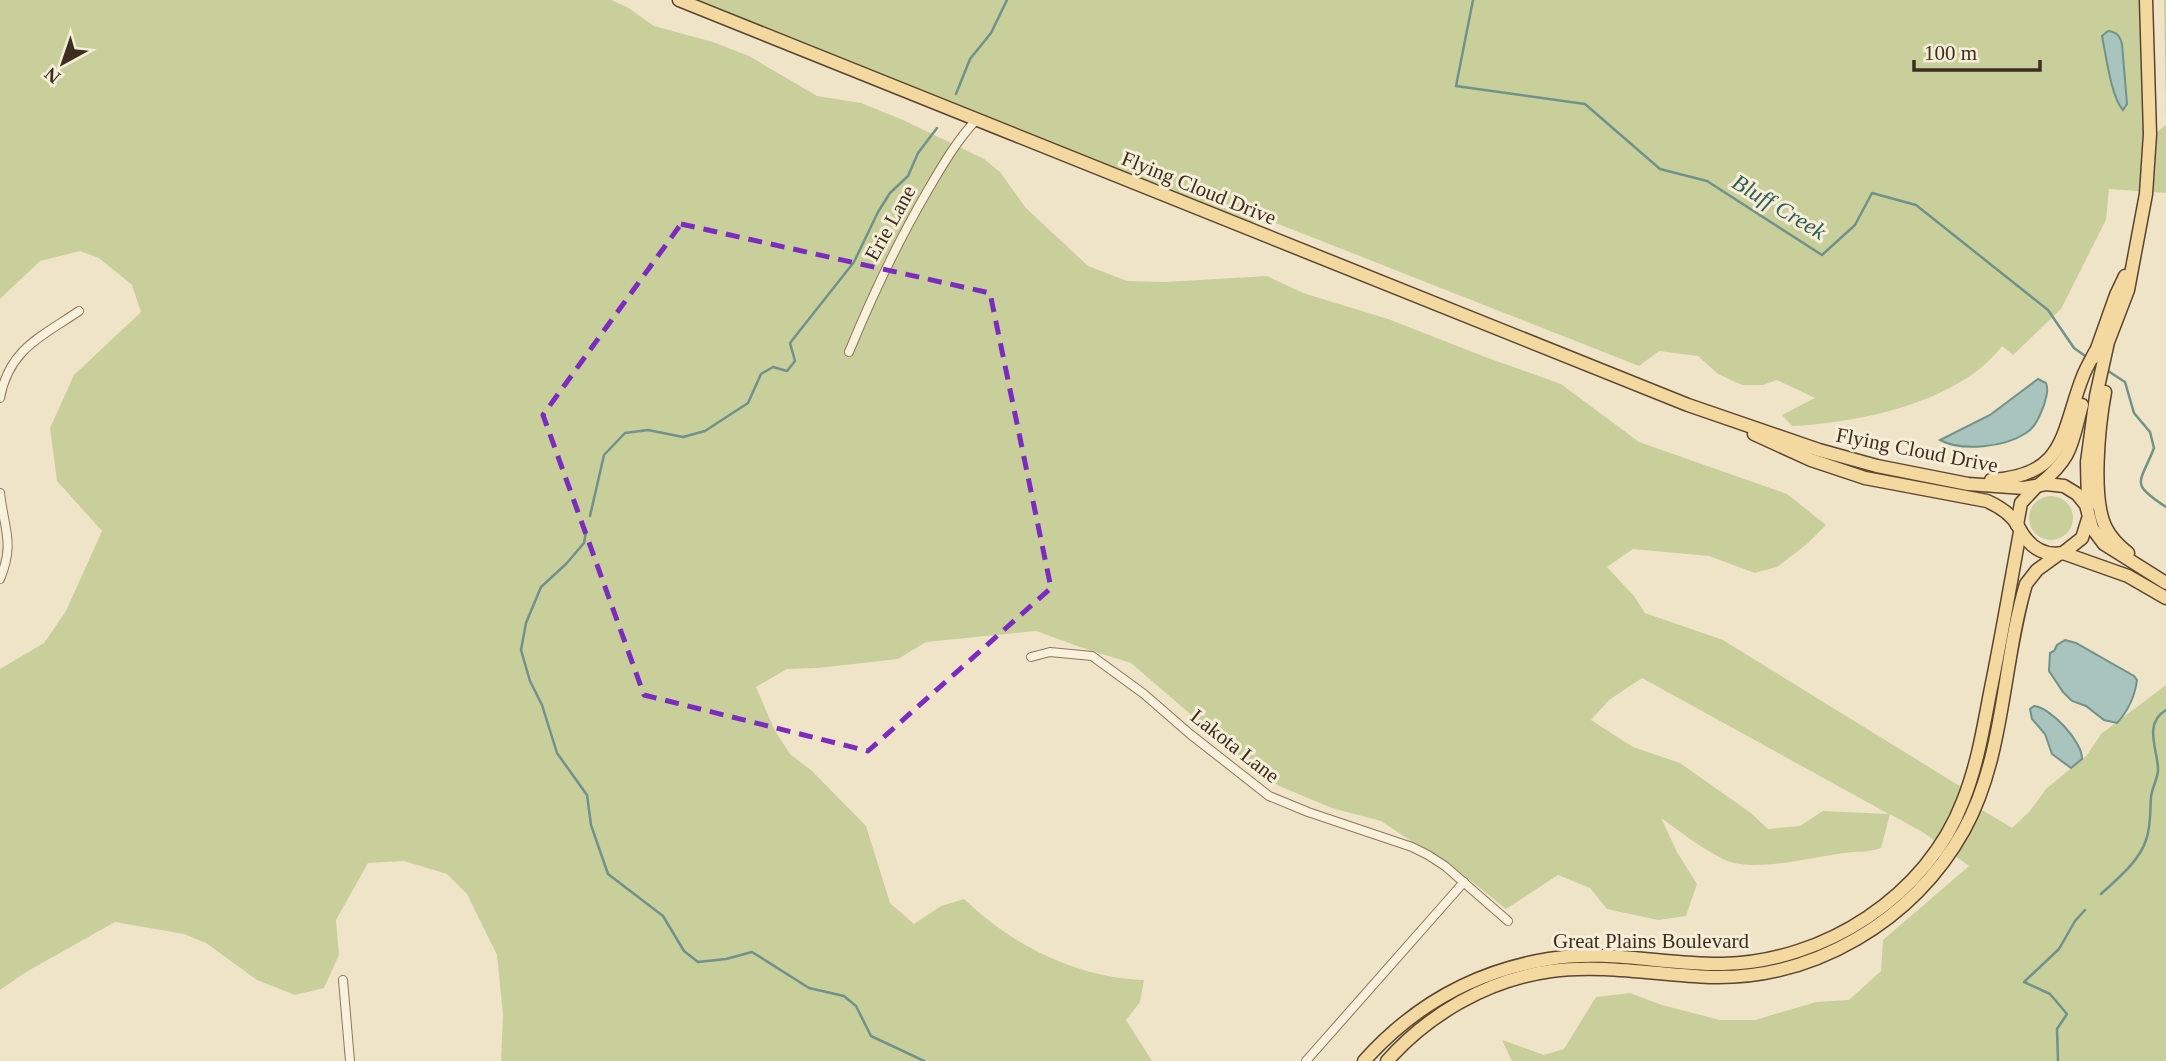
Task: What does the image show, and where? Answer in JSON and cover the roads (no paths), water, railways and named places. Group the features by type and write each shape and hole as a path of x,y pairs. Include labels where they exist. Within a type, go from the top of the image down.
{"main road":[{"name":"Flying Cloud Drive","path":"679,0 1706,411 1837,456 1915,474 1968,484 2059,484 2069,488 2080,498 2094,532 2104,544 2160,583"},
{"path":"2019,529 2021,503 2058,470 2070,453 2127,290 2140,226 2149,160 2146,0"},
{"path":"2061,554 2082,538 2088,515 2087,462 2095,352 2116,295 2132,263"},
{"path":"1915,474 1983,480 2013,478 2033,471 2046,462 2058,448 2091,394"},
{"path":"2091,394 2102,519 2118,544 2160,583"},
{"name":"Flying Cloud Drive","path":"1706,411 1838,470 1882,482 1987,501 2003,510 2036,549 2160,583"},
{"name":"Great Plains Boulevard","path":"1363,1061 1390,1034 1429,1003 1469,982 1513,966 1587,956 1716,964 1757,961 1803,950 1830,939 1854,926 1887,902 1917,874 1934,853 1958,812 1969,786 1984,726 2019,529"},
{"name":"Great Plains Boulevard","path":"1387,1061 1409,1038 1445,1011 1471,996 1518,978 1551,971 1591,969 1714,977 1760,973 1811,961 1838,950 1894,914 1940,867 1964,830 1989,763 2026,584 2037,570 2061,554"}],"street":[{"name":"Erie Lane","path":"849,352 888,260 954,148 977,119"},
{"path":"0,398 4,376 24,348 79,311"},
{"path":"0,493 9,547 0,579"},
{"name":"Lakota Lane","path":"1031,657 1050,652 1092,656 1144,694 1269,796 1412,846 1445,866 1508,921"},
{"path":"1306,1061 1464,882"},
{"path":"344,980 351,1061"}],"water":[{"path":"2108,31 2118,35 2122,44 2127,104 2123,110 2115,96 2107,64 2102,36"},
{"path":"2038,379 2046,383 2046,397 2037,420 2026,433 2007,442 1971,447 1940,440 1990,415"},
{"path":"2065,640 2076,643 2137,680 2130,703 2117,723 2104,720 2086,706 2072,701 2049,671 2050,653"},
{"path":"2034,706 2048,712 2064,726 2077,744 2082,759 2071,768 2052,754 2045,734 2032,719 2030,709"}],"waterway":[{"path":"956,94 970,59 991,33 1007,0"},
{"name":"Bluff Creek","path":"1473,0 1456,86 1585,104 1660,169 1707,181 1822,255 1855,225 1872,193 1916,205 2048,310 2074,348 2088,358"},
{"path":"590,516 604,455 625,433 648,430 683,437 705,431 748,403 761,374 773,367 787,371 795,361 790,343 854,262 878,212 890,193 908,176 918,153 937,128"},
{"name":"Bluff Creek","path":"2105,369 2125,382 2134,413 2150,432 2154,448 2142,476 2142,487 2166,507"},
{"path":"586,532 584,543 541,587 526,623 521,650 557,753 587,795 591,825 608,874 663,916 684,951 698,962 726,959 752,952 809,988 844,996 856,1006 871,1036 924,1061"},
{"name":"Bluff Creek","path":"2101,894 2133,863 2146,840 2158,771 2153,730 2159,716 2166,710"},
{"name":"Bluff Creek","path":"2058,1061 2057,1029 2067,1014 2050,994 2024,982 2059,949 2075,921 2085,910"}]}
